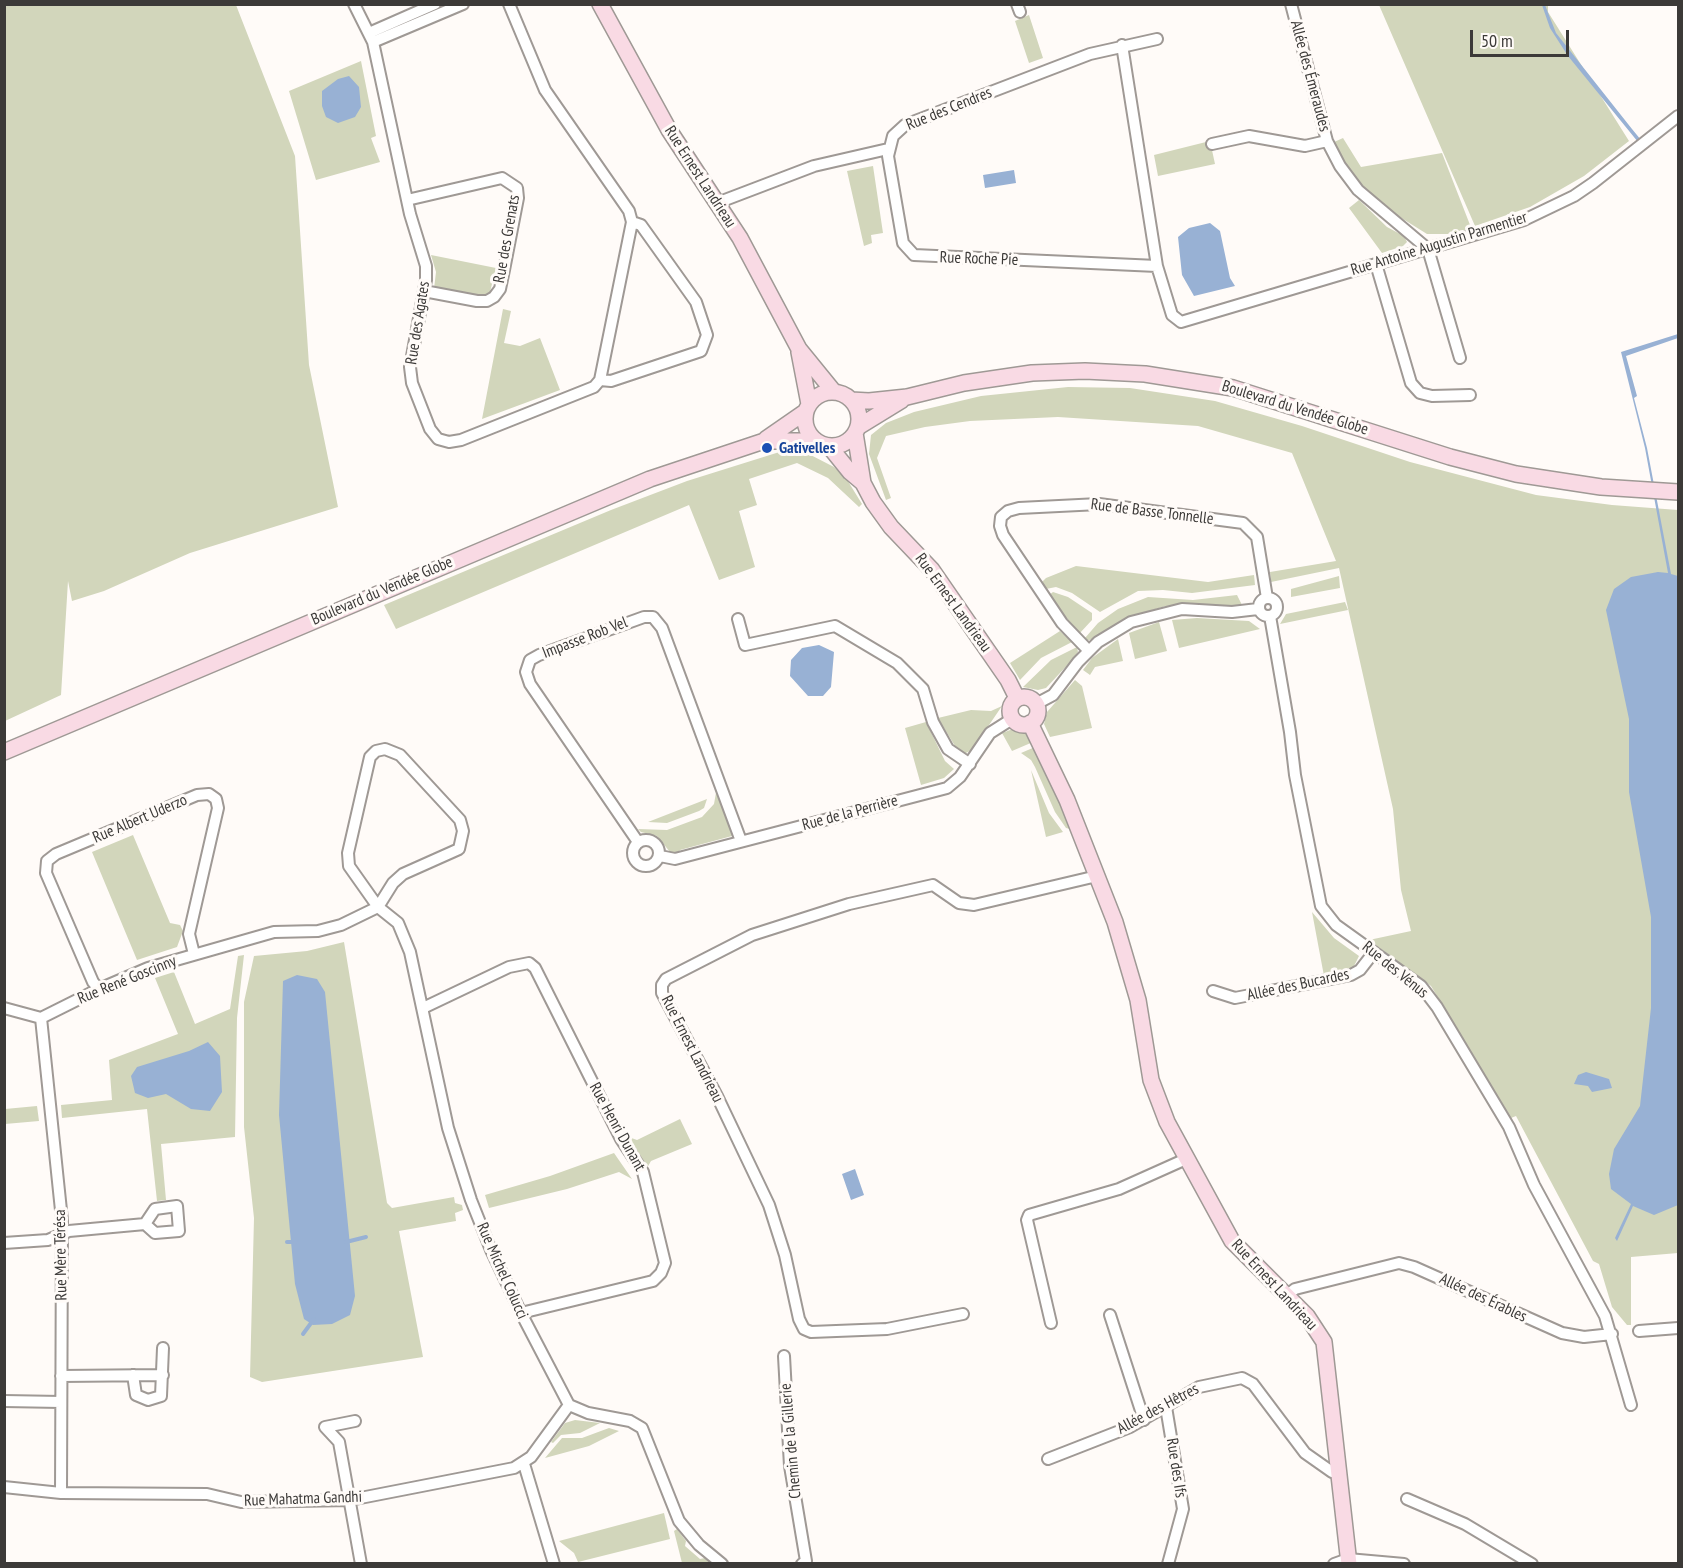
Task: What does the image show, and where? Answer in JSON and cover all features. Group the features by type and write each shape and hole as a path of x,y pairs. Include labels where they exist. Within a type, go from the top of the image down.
{"main road":[{"name":"Rue Ernest Landrieau","path":"600,4 669,130 740,238 799,349 834,392"},
{"name":"Rue Ernest Landrieau","path":"799,349 807,408"},
{"name":"Boulevard du Vendée Globe","path":"851,400 876,401 907,397 964,383 1032,373 1103,371 1166,376 1250,393 1495,469 1582,485 1678,492"},
{"path":"834,392 851,400 859,417 856,430 839,445 822,443 806,428 807,408 824,393 834,392"},
{"name":"Boulevard du Vendée Globe","path":"856,430 907,397"},
{"name":"Boulevard du Vendée Globe","path":"4,752 615,493 764,441 807,408"},
{"name":"Rue Ernest Landrieau","path":"856,430 863,483"},
{"name":"Boulevard du Vendée Globe","path":"764,441 822,443"},
{"name":"Rue Ernest Landrieau","path":"822,443 863,483 880,512 921,556 1008,680 1017,699"},
{"path":"1027,697 1036,704 1037,715 1030,723 1020,724 1012,719 1010,708 1017,699 1027,697"},
{"name":"Rue Ernest Landrieau","path":"1030,723 1067,800 1115,922 1132,978 1151,1080 1167,1122 1232,1241 1315,1326 1324,1342 1338,1472 1344,1562"}],"street":[{"name":"Rue des Agates","path":"354,4 371,38 407,201 426,266 424,291 410,367 419,401 430,429 438,439 448,442 461,440 594,387 600,380 611,381 701,351 707,335 696,302 641,225 632,222 629,211 545,90 509,4"},
{"path":"371,38 435,4"},
{"path":"371,38 463,4"},
{"name":"Allée des Émeraudes","path":"1291,4 1328,141 1340,166 1358,190 1428,249"},
{"name":"Rue des Cendres","path":"888,148 893,136 905,125 1090,54 1157,39"},
{"path":"1122,45 1157,266"},
{"name":"Rue Antoine Augustin Parmentier","path":"1157,266 1176,320 1189,321 1524,220 1574,196 1627,158 1678,116"},
{"path":"1212,144 1250,136 1305,146 1328,141"},
{"path":"717,203 837,159 888,148"},
{"name":"Rue Roche Pie","path":"888,148 903,243 914,255 1157,266"},
{"name":"Rue des Grenats","path":"407,201 502,178 517,188 518,198 504,270 500,288 494,297 487,301 424,291"},
{"path":"600,380 632,222"},
{"path":"1428,249 1460,358"},
{"path":"1376,264 1411,383 1420,393 1432,396 1470,395"},
{"name":"Rue de Basse Tonnelle","path":"1089,651 1067,629 1004,535 1000,526 1001,517 1008,511 1099,504 1243,523 1257,537 1267,598"},
{"path":"1267,598 1275,602 1277,606 1276,611 1270,616 1261,614 1258,609 1259,604 1267,598"},
{"path":"1036,704 1053,695 1089,651 1112,632 1149,616 1182,609 1246,611 1258,609"},
{"name":"Rue des Vénus","path":"1270,616 1290,732 1294,775 1317,896 1327,916 1421,986 1437,1007 1509,1126 1534,1185 1574,1256 1612,1334"},
{"name":"Impasse Rob Vel","path":"638,842 530,684 526,672 530,660 539,655 644,617 653,617 662,628 741,841"},
{"path":"738,619 746,645 835,626 897,663 923,689 932,717 948,749 970,764"},
{"name":"Rue de la Perrière","path":"660,856 675,859 947,788 956,782 990,734 1012,719"},
{"name":"Rue Michel Colucci","path":"378,907 393,883 403,874 459,849 463,831 460,820 400,755 385,749 376,751 370,757 348,853 349,866 378,907 401,927 410,952 446,1117 471,1200 521,1313 569,1405"},
{"name":"Rue Albert Uderzo","path":"99,988 93,982 46,873 47,861 56,854 197,795 209,794 216,799 218,808 189,934 194,954"},
{"path":"646,839 654,841 659,848 660,856 654,864 641,865 633,854 638,842 646,839"},
{"name":"Rue Ernest Landrieau","path":"963,1314 887,1329 811,1332 804,1329 799,1319 785,1255 769,1205 717,1096 662,993 662,985 666,979 752,935 849,904 933,885 959,903 974,905 1097,876"},
{"name":"Rue René Goscinny","path":"41,1018 99,988 148,968 274,933 318,931 341,925 378,907"},
{"name":"Allée des Bucardes","path":"1214,991 1235,998 1351,975 1360,970 1374,952"},
{"name":"Rue Henri Dunant","path":"423,1008 509,967 529,963 535,968 621,1139 643,1172 665,1263 661,1273 653,1281 521,1313"},
{"path":"4,1008 41,1018"},
{"name":"Rue Mère Térésa","path":"41,1018 62,1236 61,1493"},
{"path":"1051,1323 1027,1220 1029,1215 1119,1189 1186,1159"},
{"path":"4,1243 48,1240 62,1236 69,1231 145,1224"},
{"name":"Allée des Érables","path":"1286,1296 1295,1289 1400,1263 1414,1267 1562,1334 1584,1337 1612,1334"},
{"path":"1110,1315 1144,1420"},
{"path":"1638,1331 1678,1328"},
{"path":"1612,1334 1631,1405"},
{"path":"133,1376 136,1395 148,1400 161,1396 163,1348"},
{"name":"Chemin de la Gillerie","path":"784,1356 790,1466 805,1563"},
{"path":"61,1376 163,1376"},
{"name":"Allée des Hêtres","path":"1048,1459 1144,1420 1198,1387 1236,1378 1248,1379 1305,1454 1332,1472 1338,1472"},
{"path":"4,1401 61,1402"},
{"path":"554,1563 529,1473 524,1464 569,1405 577,1411 630,1421 642,1428 679,1521 699,1545 722,1563"},
{"name":"Rue des Ifs","path":"1166,1407 1183,1509 1168,1563"},
{"path":"355,1421 325,1427 339,1442 361,1563"},
{"name":"Rue Mahatma Gandhi","path":"4,1487 61,1493 207,1494 241,1502 350,1500 514,1468 524,1464"},
{"path":"1407,1499 1465,1524 1532,1563"},
{"path":"1344,1562 1404,1563"}],"green space":[{"path":"4,5 236,5 295,156 309,365 338,507 190,553 104,591 72,601 68,581 61,695 5,721"},
{"path":"1379,5 1548,5 1548,12 1629,141 1584,176 1530,207 1475,226"},
{"path":"1029,15 1043,58 1029,63 1015,21"},
{"path":"361,61 376,136 371,138 380,162 316,180 289,91"},
{"path":"1343,138 1361,167 1442,153 1472,230 1458,234 1427,234 1387,209 1350,175 1332,143"},
{"path":"1210,141 1215,164 1158,176 1154,155"},
{"path":"873,166 883,233 871,235 872,243 864,246 847,171"},
{"path":"1359,200 1387,227 1404,236 1407,242 1403,246 1382,253 1349,208"},
{"path":"431,255 496,268 490,292 479,298 434,289 436,272"},
{"path":"503,309 511,311 504,343 520,346 540,338 560,390 482,419"},
{"path":"1068,387 1130,388 1215,401 1302,426 1410,462 1536,495 1612,505 1678,510 1678,1253 1631,1257 1631,1325 1627,1325 1612,1307 1599,1264 1593,1261 1516,1116 1511,1118 1431,986 1369,940 1411,931 1401,890 1393,809 1339,568 1271,582 1270,572 1336,561 1292,453 1198,426 1058,417 970,421 925,427 886,436 877,458 891,498 886,500 869,454 871,435 886,423 914,412 981,396"},
{"path":"789,449 801,450 834,467 846,478 862,504 859,507 828,478 797,463 749,479 757,505 739,511 755,567 719,580 689,505 396,629 384,605 611,510 687,481"},
{"path":"1076,566 1208,582 1254,575 1255,585 1192,593 1163,590 1138,591 1100,612 1072,593 1056,587 1046,589 1042,582 1046,578"},
{"path":"1339,576 1340,588 1291,597 1291,589"},
{"path":"1053,592 1068,597 1092,613 1092,620 1079,634 1049,595"},
{"path":"1237,595 1242,605 1166,606 1131,616 1092,639 1087,641 1085,638 1098,623 1118,609 1148,597 1193,600"},
{"path":"1345,602 1348,610 1280,624 1286,614"},
{"path":"1197,618 1249,621 1260,629 1179,648 1172,620"},
{"path":"1159,622 1167,651 1135,659 1129,633"},
{"path":"1060,631 1072,642 1041,658 1020,680 1010,663"},
{"path":"1118,639 1123,661 1095,667 1090,675 1083,670 1092,658"},
{"path":"1077,647 1078,652 1073,659 1046,688 1038,690 1023,687 1051,660"},
{"path":"1075,680 1082,686 1092,728 1050,737 1044,724 1047,712"},
{"path":"1002,706 972,750 966,753 960,753 938,718 971,710 991,711"},
{"path":"926,722 945,761 954,769 944,778 921,785 905,728"},
{"path":"1013,729 1025,732 1033,742 1012,751 1002,733"},
{"path":"1035,747 1074,830 1066,828 1055,812 1031,760 1021,753"},
{"path":"1031,770 1049,813 1063,832 1046,837"},
{"path":"717,787 732,836 680,850 678,853 670,852 657,836 638,829 667,830 702,817 714,804"},
{"path":"707,799 704,808 699,811 667,823 648,822"},
{"path":"133,835 170,923 180,925 183,931 177,947 137,960 92,852"},
{"path":"1312,912 1334,938 1359,956 1352,970 1324,976"},
{"path":"344,942 387,1203 392,1208 454,1197 455,1203 462,1205 463,1210 455,1213 456,1221 399,1231 423,1357 262,1382 250,1377 254,1218 244,1127 244,1002 254,956 307,951"},
{"path":"244,955 237,1018 235,1137 161,1144 166,1200 157,1201 147,1109 62,1118 61,1105 112,1100 109,1060 178,1034 155,978 174,972 195,1024 230,1009 238,956"},
{"path":"37,1106 39,1121 5,1124 5,1109"},
{"path":"680,1119 692,1144 651,1161 647,1168 623,1135 637,1140"},
{"path":"614,1153 632,1179 619,1172 567,1189 489,1208 485,1195 550,1176"},
{"path":"575,1420 600,1423 580,1433 561,1435 553,1443 551,1442 565,1423"},
{"path":"609,1428 619,1431 589,1446 545,1458 562,1438 582,1438"},
{"path":"664,1513 670,1539 578,1562 574,1553 559,1541"},
{"path":"677,1529 686,1541 685,1546 700,1559 705,1558 712,1563 682,1563 674,1531"}],"water":[{"path":"1542,5 1545,5 1556,33 1641,140 1638,142 1568,56 1550,28"},
{"path":"349,76 359,87 361,107 355,117 338,123 326,117 322,106 322,91 338,79"},
{"path":"1014,170 1016,183 985,188 983,175"},
{"path":"1210,223 1220,231 1230,278 1235,286 1194,296 1182,275 1178,237 1189,228"},
{"path":"1678,334 1678,338 1626,356 1637,396 1634,398 1647,448 1671,574 1678,576 1678,1205 1654,1215 1633,1206 1617,1241 1615,1238 1631,1204 1611,1189 1609,1174 1614,1149 1640,1106 1651,1008 1651,917 1629,792 1629,719 1606,610 1614,589 1631,577 1658,572 1668,573 1645,448 1621,352"},
{"path":"819,645 834,652 831,687 823,696 808,696 790,676 791,660 802,648"},
{"path":"297,975 317,979 325,992 355,1296 350,1315 332,1324 313,1325 304,1319 295,1284 279,1115 283,981"},
{"path":"208,1042 220,1056 222,1092 210,1111 191,1109 166,1094 148,1098 135,1093 131,1076 137,1067 189,1051"},
{"path":"1586,1072 1609,1079 1612,1088 1592,1092 1588,1086 1574,1084 1578,1075"},
{"path":"855,1169 864,1195 851,1200 842,1174"}],"waterway":[{"path":"346,1242 366,1237"},
{"path":"287,1242 296,1242"},
{"path":"303,1334 314,1319"}],"place":[{"name":"Gativelles","path":"767,448"}]}
